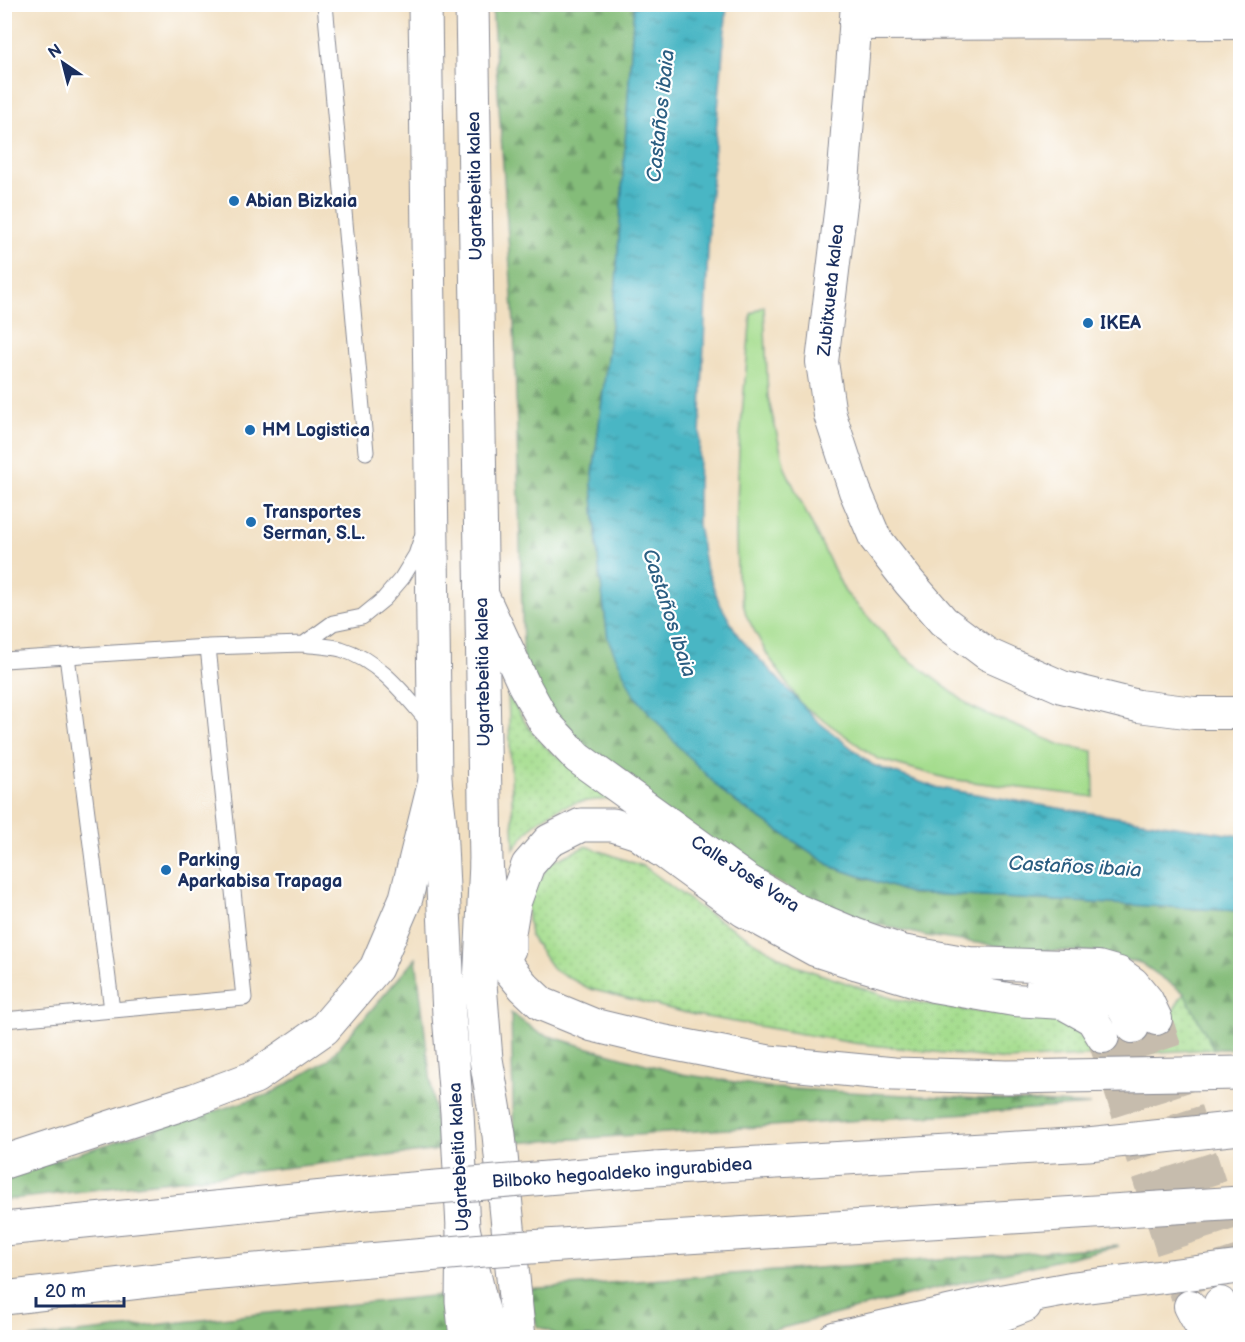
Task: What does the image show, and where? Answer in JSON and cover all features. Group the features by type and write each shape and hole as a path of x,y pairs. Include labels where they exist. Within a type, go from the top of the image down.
{"main road":[{"name":"Ugartebeitia kalea","path":"425,4 435,781 440,824 449,1015 464,1228 462,1301 466,1338"},
{"name":"Ugartebeitia kalea","path":"472,4 486,863 480,984 486,1059 499,1135 519,1338"},
{"path":"4,1162 194,1100 255,1077 324,1029 376,968 406,898 435,781"},
{"path":"510,969 509,933 514,903 528,865 549,842 581,825 613,825 638,833 659,849"},
{"path":"486,863 493,932 510,969 524,987 542,1004 593,1025 655,1040 769,1062 905,1075 1007,1077 1240,1073"},
{"name":"Bilboko hegoaldeko ingurabidea","path":"4,1229 364,1193 655,1169 1088,1144 1240,1128"},
{"path":"4,1298 199,1275 484,1250 1240,1203"},
{"path":"464,1228 481,1303 489,1332 493,1338"},
{"path":"835,1338 981,1305 1074,1288 1240,1267"}],"street":[{"path":"856,14 1240,23"},
{"name":"Zubitxueta kalea","path":"856,14 842,196 822,362 830,416 855,491 875,538 943,621 987,654 1062,687 1138,706 1194,713 1240,713"},
{"name":"Calle José Vara","path":"481,592 524,685 545,723 578,758 747,880 797,910 902,951 969,963 1098,967 1119,973 1133,983 1147,1000 1145,1023 1109,994 1091,989 1056,985 933,986"},
{"name":"Calle José Vara","path":"659,849 744,911 815,950 933,986 1014,1000 1063,1003 1092,1019 1103,1037"},
{"path":"942,1338 1074,1288"},
{"path":"1214,1338 1206,1332 1197,1319 1217,1312"}],"lane":[{"path":"325,4 366,452"},
{"path":"304,644 333,623 362,617 384,600 402,578 416,555 432,502"},
{"path":"4,660 208,647 304,644 340,649 363,658 383,673 434,729"},
{"path":"4,1020 244,998 208,647"},
{"path":"68,656 112,1010"}],"green space":[{"path":"492,5 634,5 616,285 592,483 608,639 728,797 833,867 910,893 1240,911 1240,1049 1214,1049 1184,993 1141,963 1090,952 1027,950 927,936 837,915 745,864 578,758 524,685 514,324"},
{"path":"764,306 768,397 785,468 845,592 903,655 973,708 1061,745 1093,751 1094,797 949,779 878,759 801,704 767,654 746,615 737,575 736,533 739,448 751,314"},
{"path":"508,695 528,727 548,749 618,799 585,801 556,810 533,826 514,849"},
{"path":"586,846 645,867 704,911 793,965 894,999 972,1011 1061,1017 1085,1041 1171,1014 1184,993 1214,1049 1008,1060 853,1043 695,1015 590,989 553,969 530,936 526,901 550,863"},
{"path":"416,958 439,1150 5,1200 4,1176 270,1094 328,1060"},
{"path":"511,1013 539,1033 682,1074 774,1088 1091,1105 514,1143"},
{"path":"1119,1246 926,1291 747,1337 562,1337 537,1326 527,1289"},
{"path":"451,1294 458,1338 30,1338"}],"water":[{"name":"Castaños ibaia","path":"634,5 727,5 710,203 698,525 705,564 719,602 739,637 816,720 873,765 934,787 1240,836 1240,911 910,893 833,867 728,797 679,747 634,695 608,639 592,483 616,285"}],"tunnel":[{"path":"1156,1019 1240,1276"},
{"path":"1133,1027 1220,1303"},
{"path":"1103,1037 1190,1306"}],"place":[{"name":"Abian Bizkaia","path":"234,201"},
{"name":"IKEA","path":"1088,323"},
{"name":"HM Logistica","path":"250,430"},
{"name":"Transportes Serman, S.L.","path":"251,522"},
{"name":"Parking Aparkabisa Trapaga","path":"166,870"}]}
